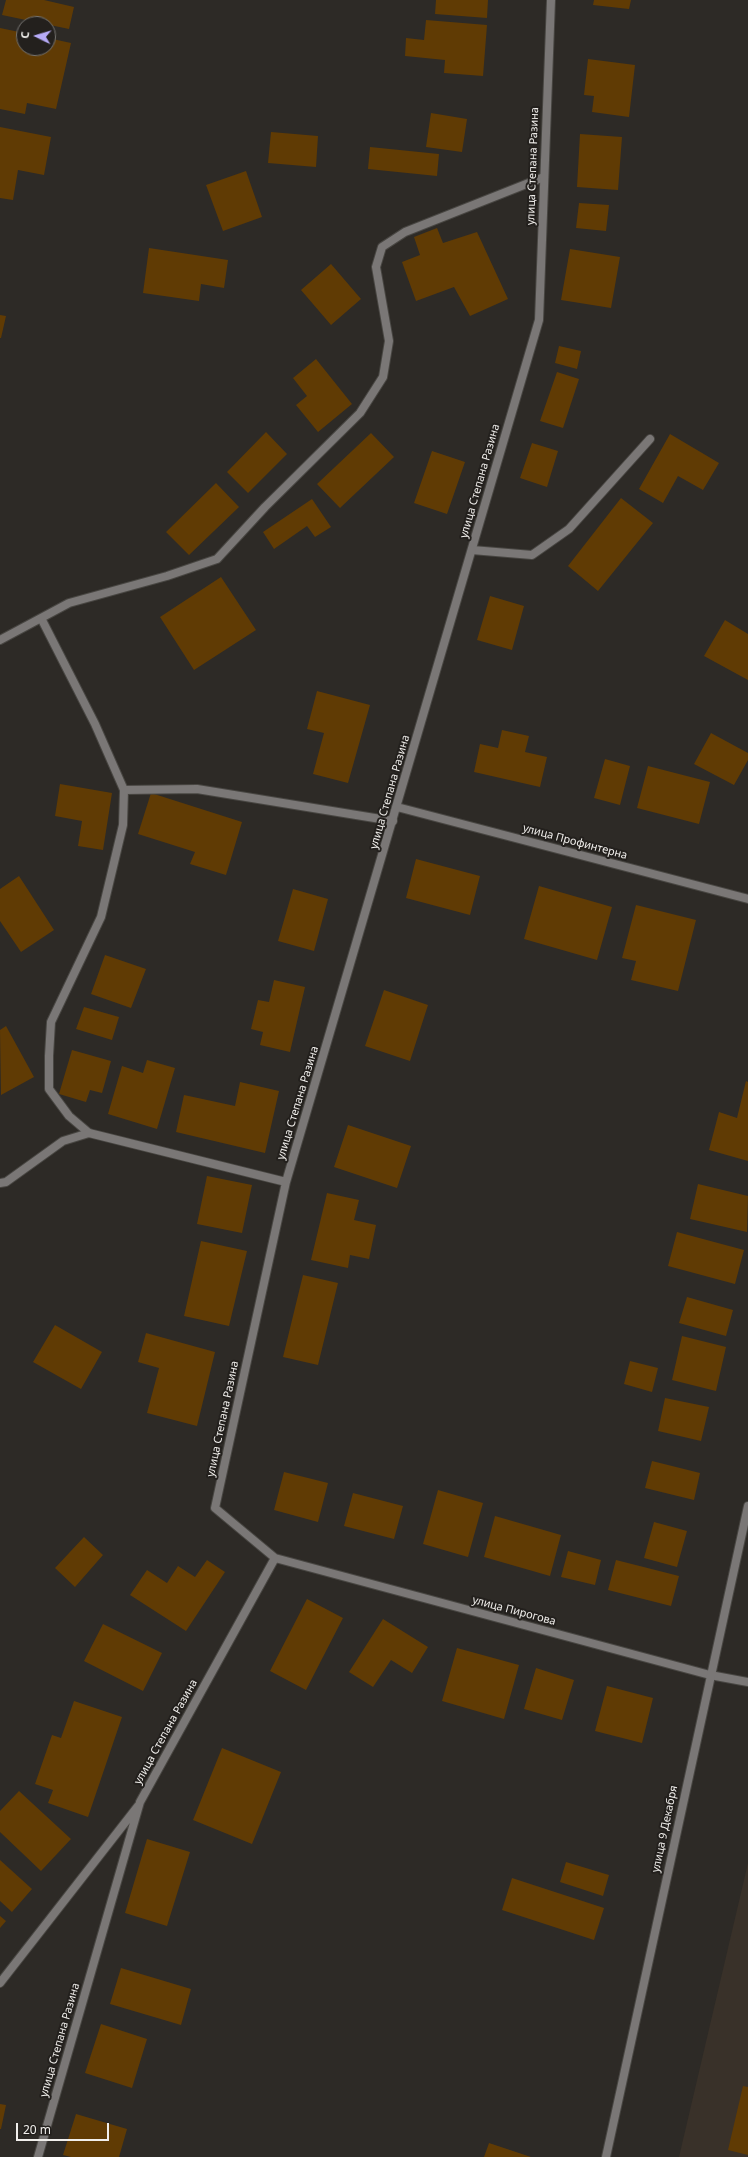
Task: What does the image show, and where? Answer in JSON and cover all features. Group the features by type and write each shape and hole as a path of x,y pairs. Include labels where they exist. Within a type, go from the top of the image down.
{"street":[{"name":"улица Степана Разина","path":"38,2157 140,1802 275,1558 215,1508 286,1182 539,320 551,0"},
{"path":"0,640 69,603 167,576 218,559 265,508 360,413 383,377 389,341 376,267 382,247 405,232 544,177"},
{"path":"472,550 532,555 569,529 650,439"},
{"path":"41,618 95,724 124,790 123,825 101,917 51,1022 49,1089 69,1116 89,1133 286,1182"},
{"path":"124,790 197,789 393,820"},
{"name":"улица Профинтерна","path":"397,807 748,899"},
{"path":"0,1183 6,1182 63,1141 89,1133"},
{"name":"улица 9 Декабря","path":"606,2157 748,1506"},
{"name":"улица Пирогова","path":"275,1558 710,1675 748,1682"},
{"path":"0,1983 140,1802"}],"shaded area":[{"path":"748,1863 748,2157 679,2157"}],"building":[{"path":"6,0 44,0 74,7 69,29 56,26 56,16 16,16 16,18 2,15"},
{"path":"436,0 488,0 487,18 435,14"},
{"path":"594,0 631,0 629,9 593,5"},
{"path":"426,20 487,25 483,76 444,73 445,60 405,56 406,38 424,40"},
{"path":"0,28 16,31 16,56 56,56 56,40 71,43 56,109 27,103 25,114 0,109"},
{"path":"588,59 635,65 629,117 592,112 594,96 584,95"},
{"path":"431,113 467,119 462,152 426,147"},
{"path":"0,127 51,137 44,175 18,170 13,200 0,198"},
{"path":"271,132 318,136 316,167 268,163"},
{"path":"580,134 622,137 618,190 577,187"},
{"path":"370,147 439,154 437,176 368,169"},
{"path":"246,171 262,217 223,231 206,185"},
{"path":"579,203 609,205 606,231 576,228"},
{"path":"437,228 443,243 477,232 508,299 470,316 454,287 416,301 402,262 420,255 414,237"},
{"path":"149,248 228,260 224,288 201,284 199,301 143,293"},
{"path":"570,249 620,257 611,308 561,300"},
{"path":"331,264 361,299 331,325 301,290"},
{"path":"0,315 6,316 1,338 0,338"},
{"path":"559,346 581,351 577,369 555,363"},
{"path":"316,359 352,404 318,432 296,405 307,396 293,378"},
{"path":"557,372 579,379 563,428 540,421"},
{"path":"266,432 287,454 248,493 227,472"},
{"path":"371,433 394,457 340,508 317,484"},
{"path":"670,434 719,463 703,490 678,476 663,503 639,489"},
{"path":"532,443 558,451 547,487 520,478"},
{"path":"432,451 465,462 447,514 414,503"},
{"path":"216,483 239,507 189,555 166,532"},
{"path":"621,498 653,523 598,591 568,566"},
{"path":"312,499 331,527 315,537 307,526 274,549 263,532"},
{"path":"221,577 256,630 194,670 160,617"},
{"path":"490,596 524,606 512,650 477,640"},
{"path":"725,620 748,634 748,680 704,656"},
{"path":"317,691 370,705 348,783 313,774 324,733 307,729"},
{"path":"502,730 529,736 525,752 547,757 540,787 474,772 480,744 498,748"},
{"path":"711,733 748,753 748,760 734,785 694,764"},
{"path":"605,759 630,766 620,805 594,798"},
{"path":"648,766 710,782 699,824 637,808"},
{"path":"60,784 112,793 103,850 78,846 82,821 55,816"},
{"path":"151,793 242,822 226,875 190,864 195,852 138,834"},
{"path":"416,859 480,876 470,915 406,898"},
{"path":"19,876 54,930 21,952 0,921 0,889"},
{"path":"539,886 612,907 597,960 524,939"},
{"path":"293,889 328,899 314,951 278,941"},
{"path":"636,905 696,920 678,991 631,980 636,961 622,958"},
{"path":"105,955 146,969 131,1008 91,994"},
{"path":"274,980 305,987 290,1052 260,1045 263,1032 251,1029 258,1000 269,1002"},
{"path":"384,990 428,1005 410,1061 365,1046"},
{"path":"84,1007 119,1017 112,1040 76,1029"},
{"path":"6,1026 34,1077 1,1095 0,1030"},
{"path":"72,1050 111,1061 102,1093 90,1090 86,1102 59,1094"},
{"path":"147,1060 175,1068 157,1129 108,1114 122,1066 143,1073"},
{"path":"746,1081 748,1082 748,1161 709,1150 719,1112 737,1118"},
{"path":"240,1082 279,1091 265,1153 176,1132 184,1095 235,1106"},
{"path":"348,1125 411,1146 397,1188 334,1167"},
{"path":"207,1176 252,1185 242,1233 197,1224"},
{"path":"698,1184 748,1196 747,1232 690,1219"},
{"path":"327,1193 359,1200 354,1220 376,1225 369,1259 350,1255 348,1268 311,1260"},
{"path":"677,1232 744,1250 735,1284 668,1266"},
{"path":"201,1241 247,1251 229,1326 184,1316"},
{"path":"303,1275 338,1283 318,1365 283,1357"},
{"path":"687,1297 733,1310 726,1336 679,1323"},
{"path":"55,1325 102,1352 81,1389 33,1362"},
{"path":"146,1333 215,1352 197,1426 147,1413 159,1368 138,1362"},
{"path":"682,1336 726,1347 716,1391 672,1380"},
{"path":"630,1361 658,1368 652,1392 624,1384"},
{"path":"665,1398 709,1407 701,1441 658,1431"},
{"path":"652,1461 700,1473 694,1500 645,1488"},
{"path":"284,1472 328,1483 318,1522 274,1510"},
{"path":"438,1490 483,1503 468,1557 423,1544"},
{"path":"353,1493 403,1506 394,1539 344,1526"},
{"path":"495,1516 561,1535 550,1576 484,1557"},
{"path":"654,1522 687,1531 677,1567 644,1558"},
{"path":"84,1537 103,1555 75,1587 55,1568"},
{"path":"568,1551 601,1560 595,1585 561,1577"},
{"path":"207,1560 225,1572 186,1631 130,1595 147,1570 167,1583 178,1566 195,1577"},
{"path":"616,1560 679,1576 671,1606 608,1590"},
{"path":"307,1599 343,1618 306,1690 270,1671"},
{"path":"383,1619 428,1647 412,1673 391,1660 373,1687 349,1672"},
{"path":"103,1624 162,1653 143,1691 84,1661"},
{"path":"457,1648 519,1665 504,1719 442,1701"},
{"path":"536,1668 574,1680 562,1720 524,1709"},
{"path":"607,1686 653,1698 642,1743 595,1731"},
{"path":"74,1701 122,1717 88,1817 48,1803 53,1790 35,1784 52,1735 61,1738"},
{"path":"222,1748 281,1772 252,1844 193,1820"},
{"path":"19,1791 71,1839 41,1871 0,1832 0,1811"},
{"path":"147,1839 190,1852 167,1926 125,1913"},
{"path":"0,1860 32,1889 12,1912 0,1901"},
{"path":"566,1862 609,1875 603,1896 560,1882"},
{"path":"512,1878 604,1908 594,1940 502,1910"},
{"path":"0,1916 6,1921 0,1928"},
{"path":"121,1968 191,1989 181,2025 110,2004"},
{"path":"101,2024 147,2039 132,2088 85,2073"},
{"path":"743,2086 748,2087 748,2155 728,2150"},
{"path":"0,2104 6,2105 1,2129 0,2129"},
{"path":"76,2114 127,2129 119,2157 71,2157 63,2155"},
{"path":"489,2143 531,2157 484,2157"}]}
